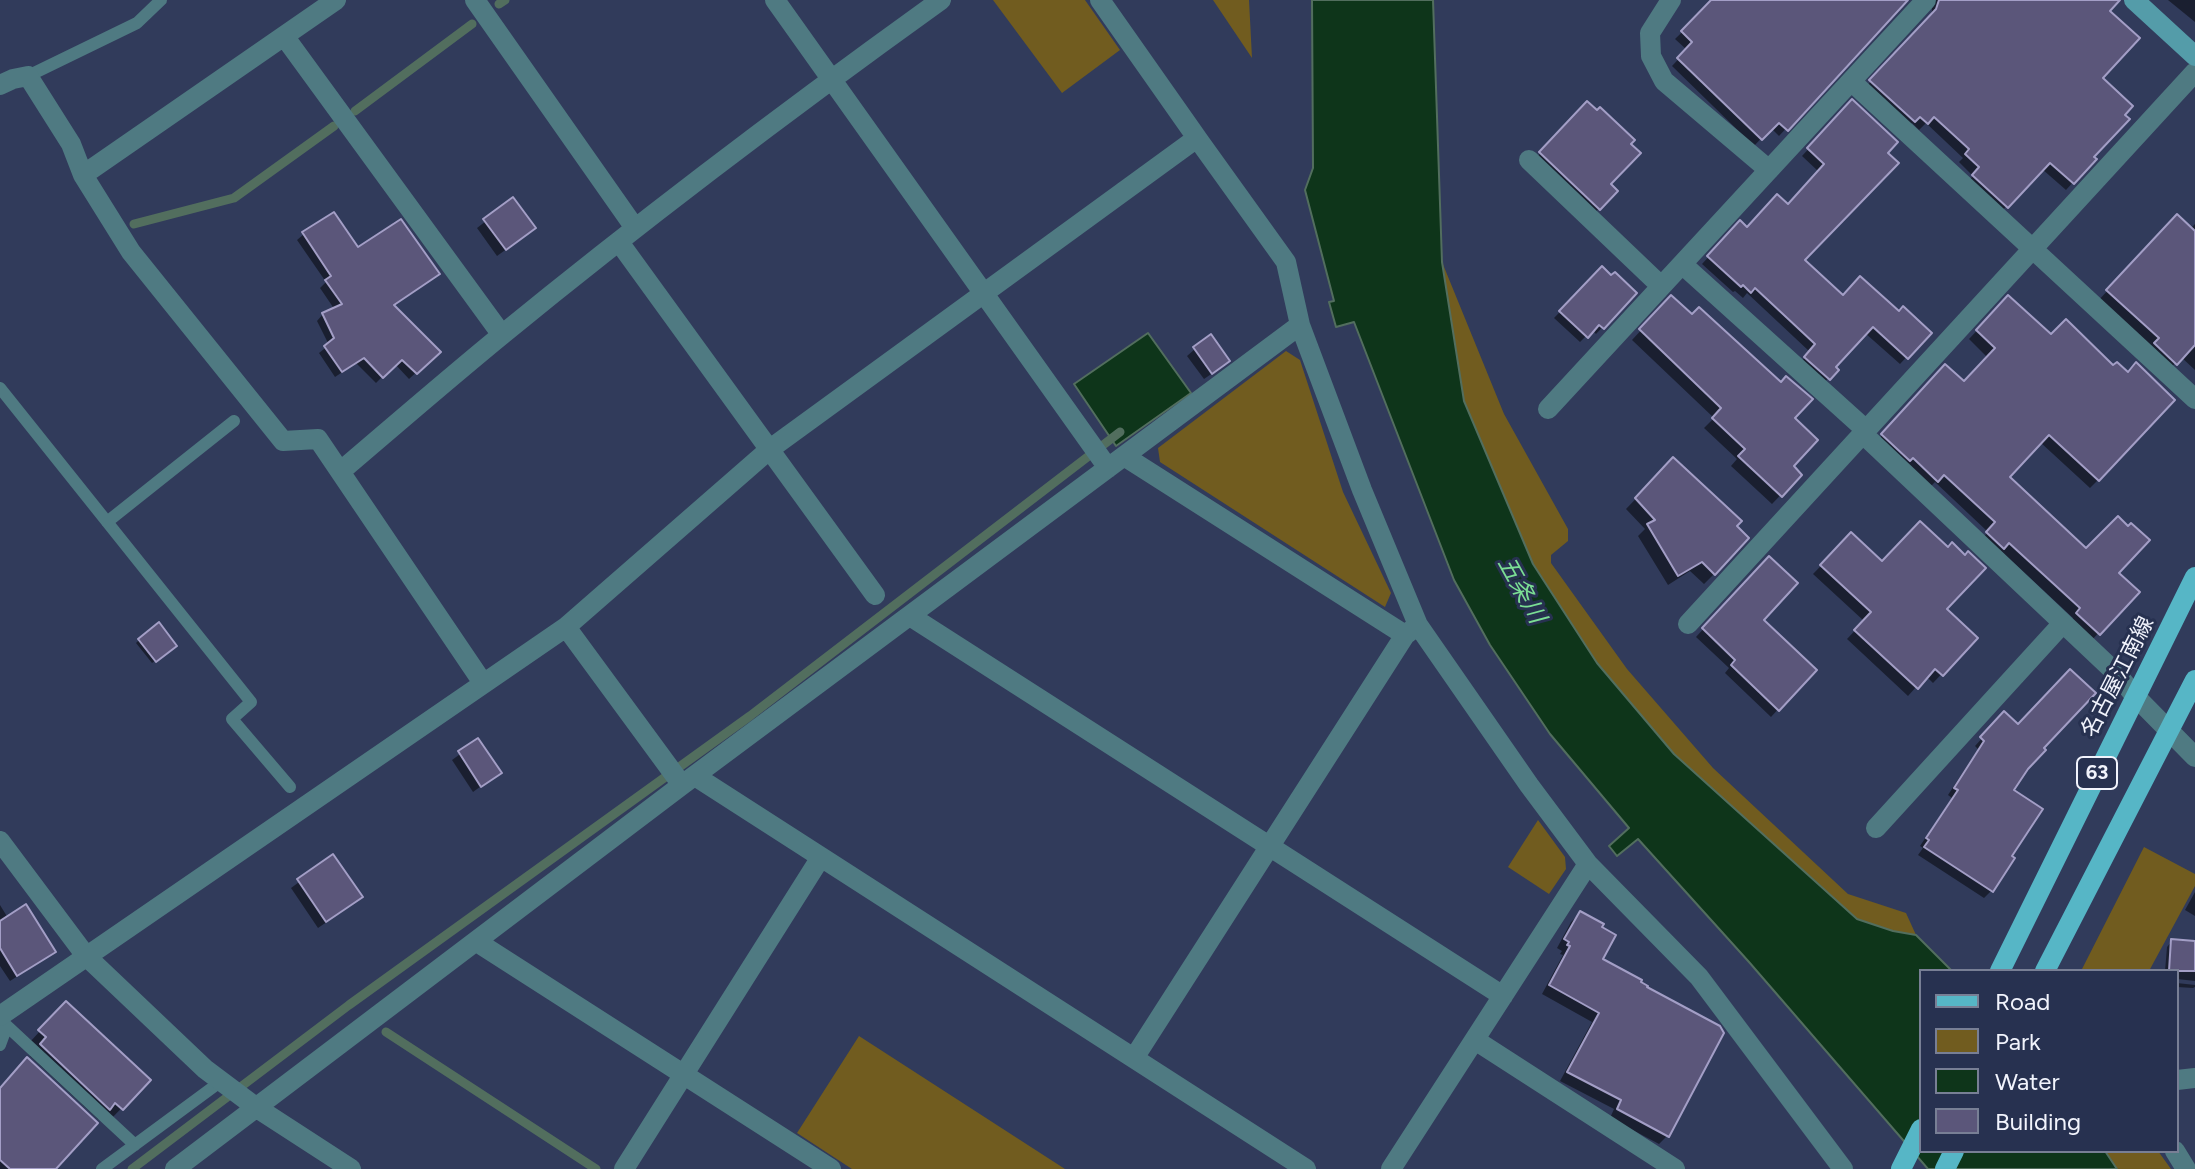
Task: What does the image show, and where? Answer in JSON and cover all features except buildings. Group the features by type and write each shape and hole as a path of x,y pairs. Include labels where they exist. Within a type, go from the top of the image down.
{"main road":[{"path":"2134,0 2195,56"},
{"name":"名古屋江南線","path":"2000,969 2195,577"},
{"name":"63","path":"2046,969 2195,680"},
{"path":"1901,1169 1919,1133"}],"street":[{"path":"83,175 336,0"},
{"path":"475,0 770,449 875,595"},
{"path":"775,0 1091,445 1412,630"},
{"path":"341,471 502,335 627,235 831,79 941,0"},
{"path":"1100,0 1286,262 1300,325 1412,630 1588,864 1699,977 1843,1169"},
{"path":"1671,0 1650,33 1651,56 1664,81 1769,170"},
{"path":"1548,409 1926,0"},
{"path":"284,36 502,335"},
{"path":"1688,624 2195,72"},
{"path":"0,85 28,76 71,144 83,175 131,252 283,441 318,439 483,683"},
{"path":"1851,81 2195,399"},
{"path":"2,1020 86,956 566,627 770,449 1197,138"},
{"path":"1529,160 1661,286"},
{"path":"1682,264 1864,432 2116,673 2195,757"},
{"path":"175,1169 251,1104 477,942 1300,325"},
{"path":"910,616 1503,996"},
{"path":"1876,828 2063,623"},
{"path":"566,627 662,758 688,781 821,857 1306,1169"},
{"path":"1134,1058 1412,630"},
{"path":"0,841 86,956 224,1084 351,1169"},
{"path":"624,1169 821,857"},
{"path":"1391,1169 1588,864"},
{"path":"477,942 831,1169"},
{"path":"1475,1040 1675,1169"}],"lane":[{"path":"28,76 137,23 161,0"},
{"path":"0,388 251,702 232,719 290,787"},
{"path":"107,522 234,421"},
{"path":"0,1045 2,1020"},
{"path":"2,1020 135,1145"},
{"path":"102,1169 224,1084"}],"green space":[{"path":"993,0 1085,0 1120,50 1062,93"},
{"path":"1213,0 1249,0 1252,58"},
{"path":"1442,262 1504,414 1568,529 1568,541 1551,555 1551,563 1627,669 1713,768 1848,894 1906,913 1916,935 1857,919 1674,754 1597,663 1533,564 1464,401"},
{"path":"1286,351 1300,360 1343,492 1391,593 1385,607 1160,462 1158,448"},
{"path":"1538,820 1565,857 1566,869 1549,894 1508,867"},
{"path":"2144,847 2195,874 2195,886 2150,969 2082,969"},
{"path":"859,1036 1065,1169 852,1169 797,1133"},
{"path":"2106,1153 2159,1153 2171,1169 2117,1169"}],"water":[{"name":"五条川","path":"1312,0 1433,0 1442,262 1464,401 1533,564 1597,663 1674,754 1857,919 1916,935 1950,969 1919,969 1919,1153 2106,1153 2117,1169 1928,1169 1638,839 1617,856 1609,846 1629,828 1550,734 1490,645 1454,580 1354,322 1336,327 1329,302 1334,301 1305,190 1313,168"},
{"path":"1148,333 1191,393 1116,446 1074,384"}],"waterway":[{"path":"499,4 505,0"},
{"path":"355,111 472,24"},
{"path":"134,224 234,198 334,126"},
{"path":"132,1169 349,1005 750,716 1120,432"},
{"path":"386,1032 596,1169"}]}
